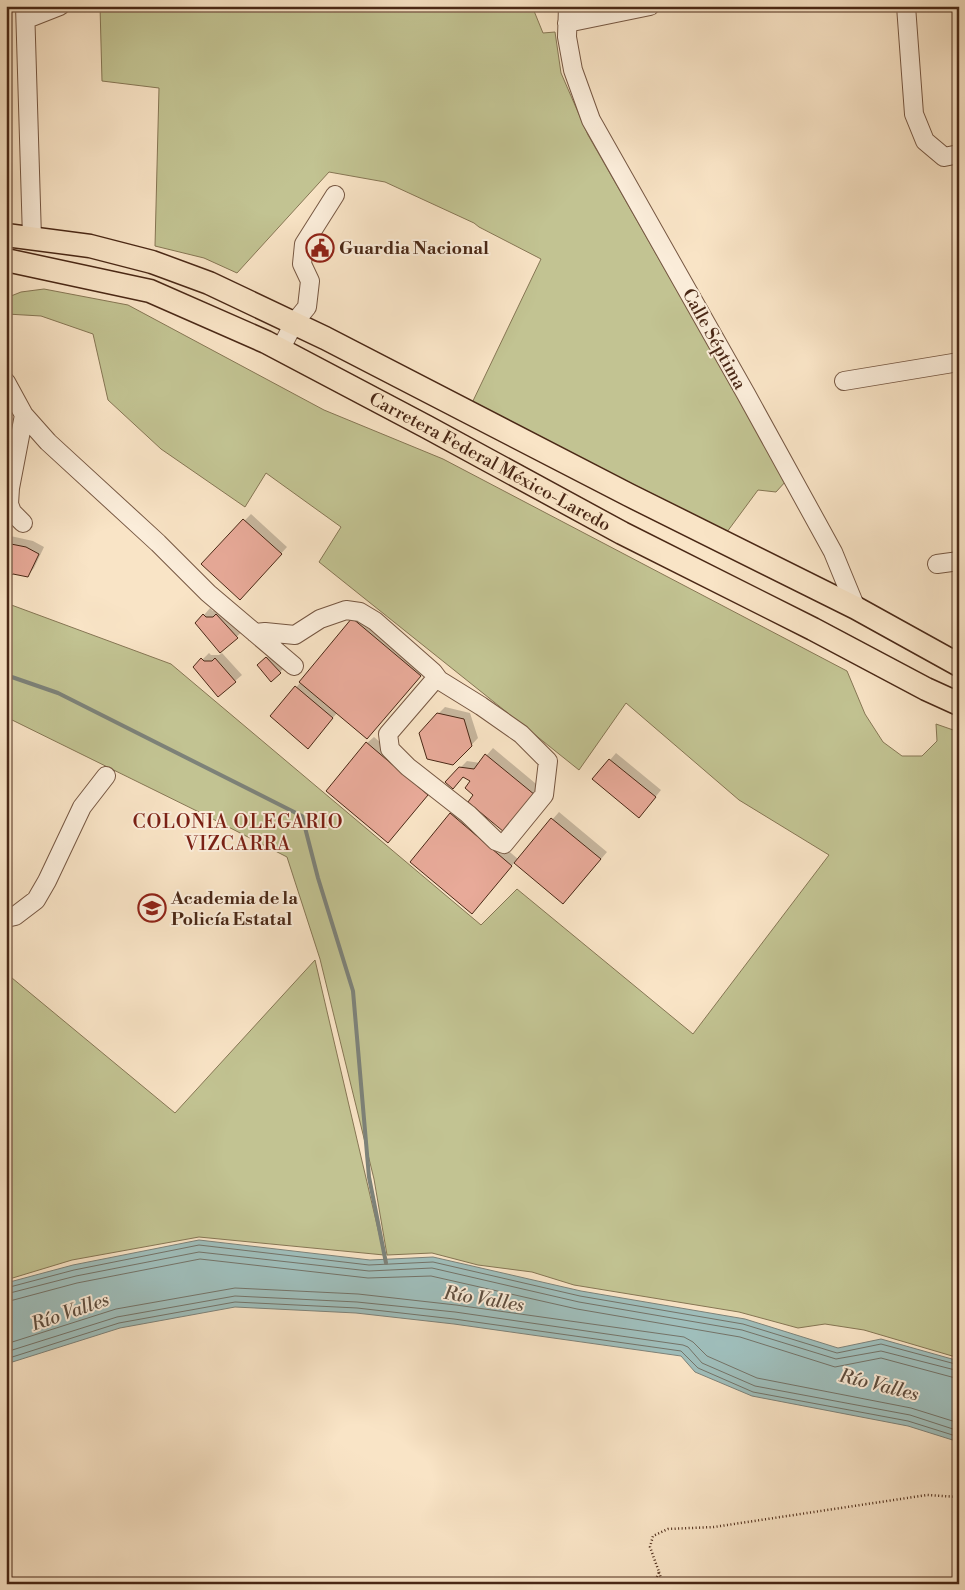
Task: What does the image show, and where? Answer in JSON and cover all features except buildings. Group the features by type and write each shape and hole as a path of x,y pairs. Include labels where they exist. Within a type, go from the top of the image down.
{"main road":[{"name":"Carretera Federal México-Laredo","path":"15,235 90,246 152,262 209,283 324,338 629,495 856,608 959,665"},
{"name":"Carretera Federal México-Laredo","path":"9,261 150,291 280,350 428,427 622,532 959,704"}],"street":[{"path":"15,235 26,12 60,6"},
{"path":"568,15 650,6"},
{"path":"906,6 914,114 925,141 951,156"},
{"name":"Calle Séptima","path":"568,15 567,37 573,70 591,120 833,552 856,608"},
{"path":"280,350 294,323 307,307 310,281 302,264 304,244 335,195"},
{"path":"844,381 959,362"},
{"path":"6,382 24,415 48,442 158,542 208,593 294,666"},
{"path":"23,523 12,512 9,504 10,488 24,415"},
{"path":"937,564 959,561"},
{"path":"255,633 295,635 320,619 346,610 360,612 375,621 433,672 438,680 481,706 521,734 548,761 544,795 504,844 496,841 468,814 408,767 390,749 388,734 436,677"},
{"path":"6,918 15,916 36,900 82,807 106,776"}],"path":[{"path":"663,1584 650,1547 653,1536 668,1529 714,1527 927,1495 959,1497"},
{"path":"646,1584 655,1581 659,1572"}],"green space":[{"path":"100,6 532,6 543,33 555,32 561,73 588,135 786,481 776,492 758,490 724,536 472,403 541,259 474,223 385,182 329,172 237,273 204,258 155,246 159,88 102,81"},
{"path":"44,289 128,305 324,410 443,459 847,671 865,714 883,742 902,756 922,756 937,741 936,724 959,732 959,1358 864,1330 825,1324 798,1328 739,1312 574,1285 532,1272 478,1265 432,1253 387,1255 374,1179 320,959 287,857 6,717 6,603 171,664 481,925 517,889 693,1034 829,855 739,800 626,703 579,770 319,562 341,527 266,473 245,507 161,449 108,400 93,334 41,316 7,314 6,298 21,292"},
{"path":"315,960 384,1255 199,1237 72,1260 6,1280 6,973 175,1113"}],"water":[{"name":"Río Valles","path":"199,1240 370,1260 433,1257 581,1291 745,1319 838,1348 881,1339 959,1361 959,1442 908,1426 752,1396 695,1372 681,1356 454,1324 356,1313 235,1307 120,1328 6,1364 6,1283 73,1265"}],"waterway":[{"path":"6,675 58,693 302,816 318,878 353,991 369,1177 386,1263"}],"place":[{"name":"Guardia Nacional","path":"320,248"},
{"name":"Academia de la Policía Estatal","path":"152,908"}],"district":[{"name":"COLONIA OLEGARIO VIZCARRA","path":"238,833"}]}
